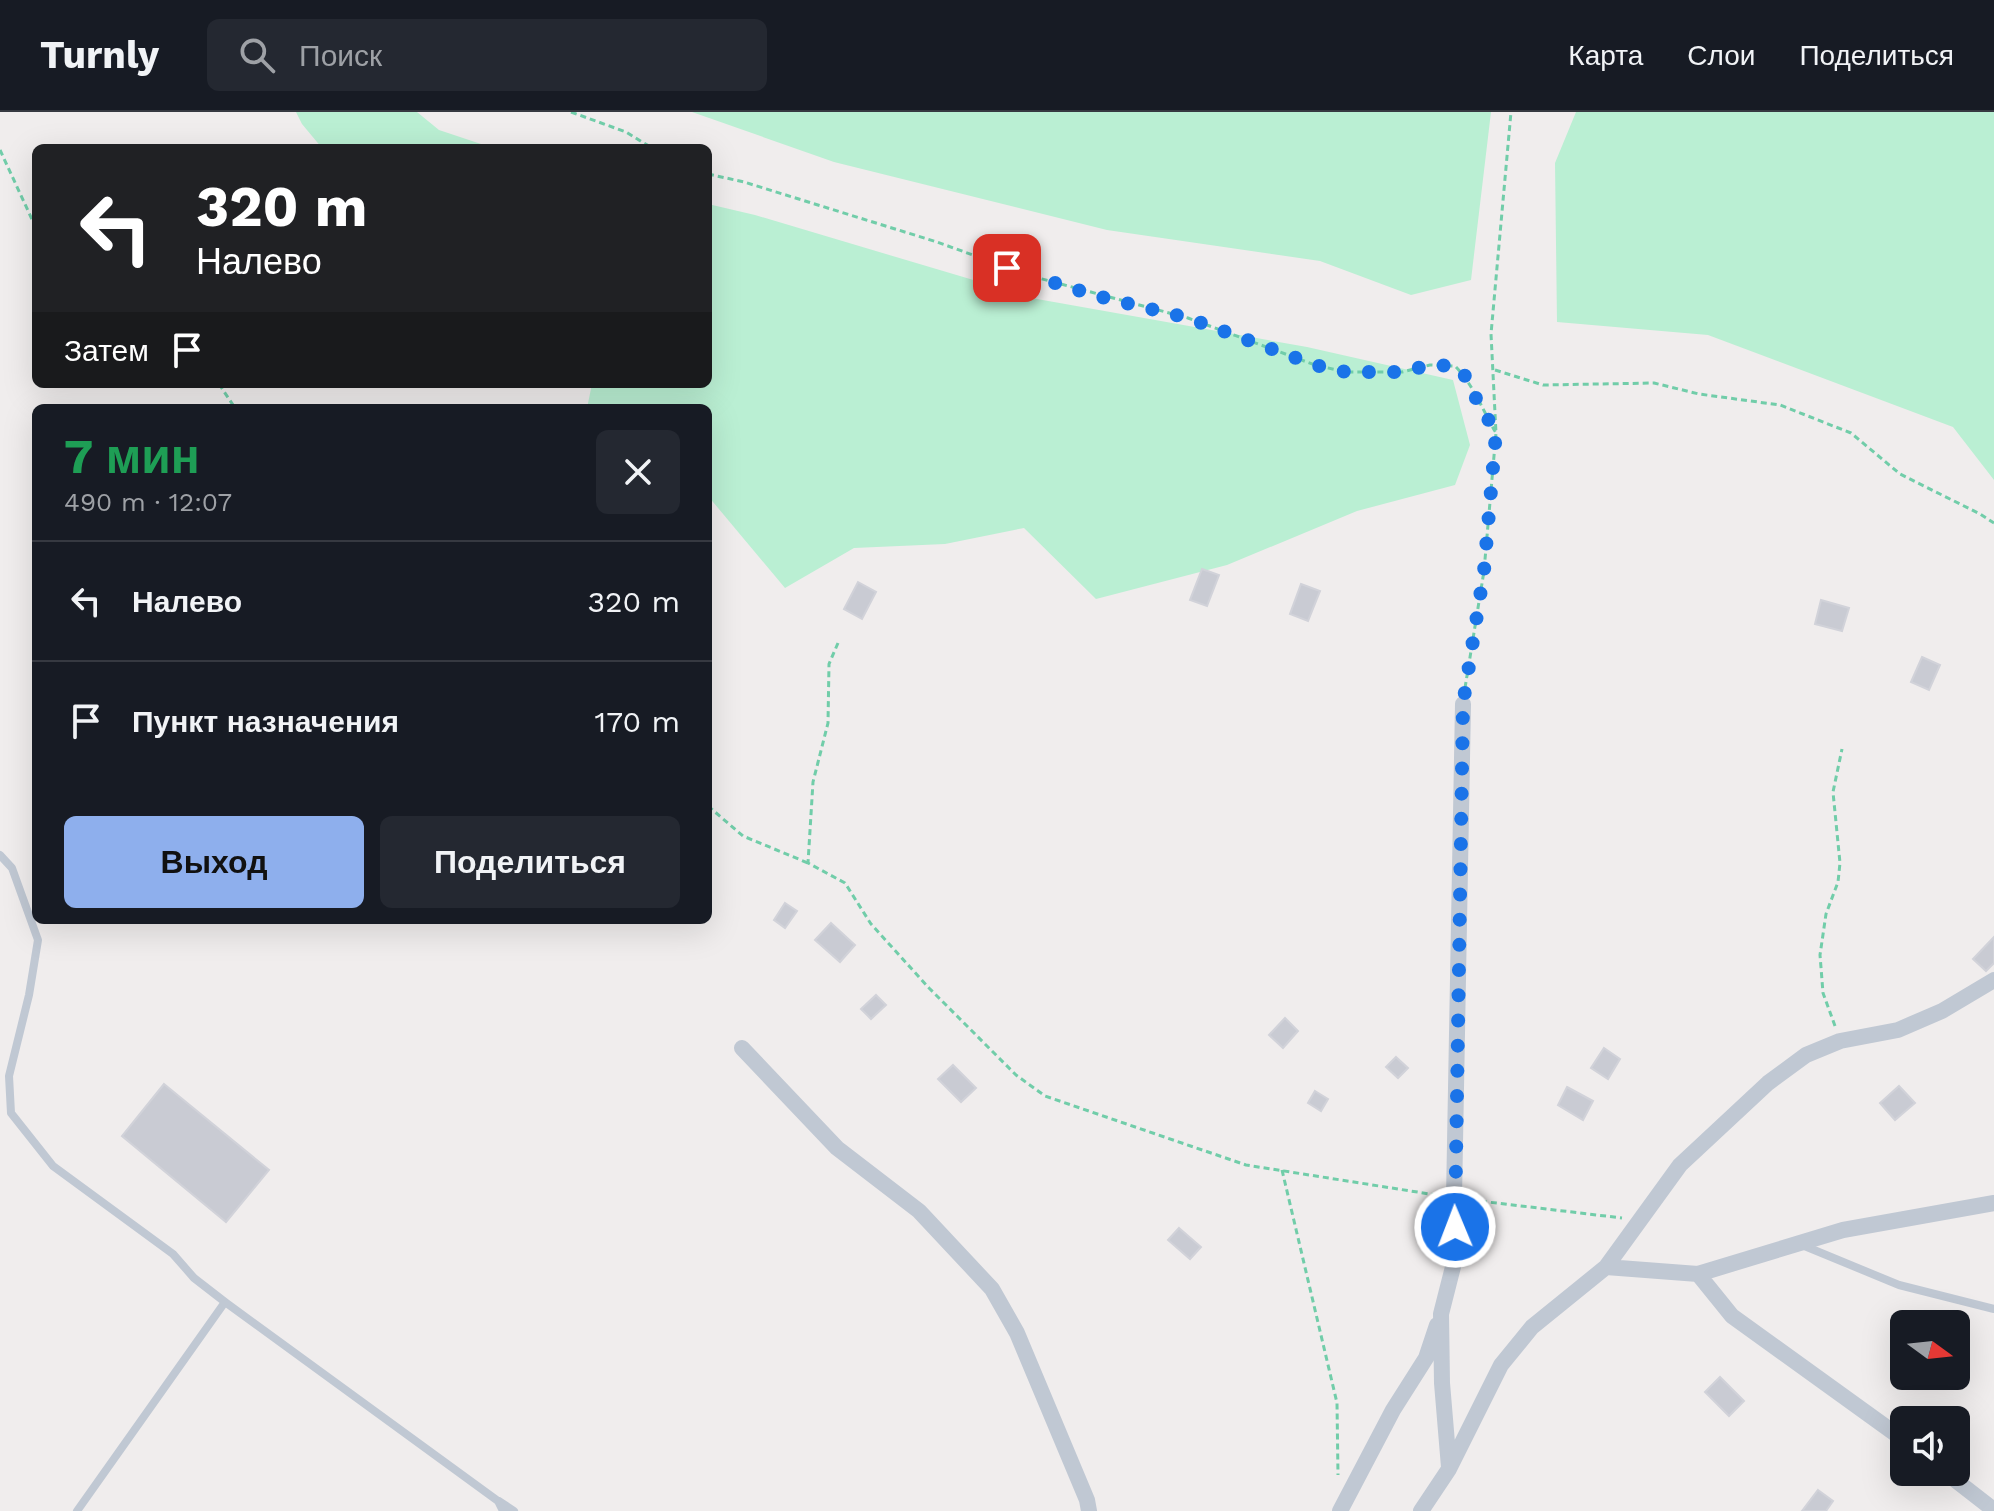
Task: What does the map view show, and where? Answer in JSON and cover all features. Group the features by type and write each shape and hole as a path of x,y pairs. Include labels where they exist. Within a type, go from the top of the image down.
{"street":[{"path":"1340,1511 1393,1410 1426,1358 1456,1255 1454,1198 1463,704"},
{"path":"1421,1511 1449,1469 1501,1365 1532,1327 1606,1267 1680,1165 1768,1083 1806,1055 1840,1041 1898,1030 1942,1011 1994,980"},
{"path":"742,1048 837,1148 919,1211 992,1289 1017,1333 1089,1511"},
{"path":"1606,1267 1698,1274 1843,1230 1994,1203"},
{"path":"1698,1274 1732,1316 1890,1430"},
{"path":"1441,1314 1442,1383 1449,1469"},
{"path":"1963,1486 1994,1510"}],"lane":[{"path":"0,855 12,868 32,923"},
{"path":"32,924 38,940 29,995 9,1076 11,1113 53,1166 173,1254 194,1278 225,1302 514,1511"},
{"path":"1797,1243 1899,1285 1994,1309"},
{"path":"77,1511 225,1302"},
{"path":"498,1501 503,1511"}],"path":[{"path":"571,112 626,132 646,144"},
{"path":"1463,704 1484,571 1496,433 1491,334 1511,112"},
{"path":"0,150 32,219"},
{"path":"712,175 937,242 1031,276 1188,318 1315,365 1346,372 1402,372 1430,365 1455,366 1468,379 1496,433"},
{"path":"1495,370 1543,385 1654,383 1699,394 1780,405 1851,433 1900,474 1994,523"},
{"path":"808,863 813,782 828,723 829,664 838,643"},
{"path":"1840,1041 1823,993 1820,955 1826,914 1838,882 1840,863 1833,792 1842,749"},
{"path":"712,809 743,836 808,863 845,883 871,924 929,988 1016,1075 1045,1096 1246,1165 1454,1198 1640,1220"},
{"path":"1282,1170 1337,1403 1338,1480"}],"green space":[{"path":"296,112 417,112 439,130 481,144 319,144"},
{"path":"692,112 1491,112 1471,280 1411,295 1320,261 1107,230 834,162"},
{"path":"1576,112 1994,112 1994,480 1953,427 1708,335 1557,322 1555,163"},
{"path":"712,205 1037,299 1307,347 1453,380 1470,445 1455,485 1357,511 1227,565 1096,599 1024,528 945,544 854,548 785,588 712,501 712,404 588,404 591,388 712,388"}],"building":[{"path":"1202,569 1219,575 1207,606 1190,600"},
{"path":"858,582 876,592 862,619 844,609"},
{"path":"1301,584 1320,591 1308,621 1290,614"},
{"path":"1821,600 1849,608 1842,631 1815,624"},
{"path":"1922,657 1940,665 1929,690 1911,682"},
{"path":"785,903 797,911 785,928 774,920"},
{"path":"831,923 855,945 840,962 815,940"},
{"path":"1994,937 1994,963 1986,971 1973,959"},
{"path":"876,995 886,1005 871,1019 861,1009"},
{"path":"1285,1018 1298,1031 1283,1048 1269,1035"},
{"path":"1604,1048 1620,1059 1608,1079 1591,1068"},
{"path":"1396,1057 1408,1068 1398,1078 1386,1067"},
{"path":"953,1065 976,1088 961,1102 938,1079"},
{"path":"164,1084 269,1170 226,1222 122,1136"},
{"path":"1899,1086 1915,1103 1895,1120 1880,1103"},
{"path":"1567,1087 1593,1101 1583,1120 1558,1105"},
{"path":"1315,1091 1328,1099 1321,1111 1308,1103"},
{"path":"1179,1228 1201,1247 1190,1259 1168,1240"},
{"path":"1720,1377 1744,1401 1729,1416 1705,1392"},
{"path":"1818,1490 1833,1501 1826,1511 1802,1511"}],"route":[{"path":"1007,268 1097,296 1188,318 1278,353 1346,372 1402,372 1430,365 1455,366 1468,379 1496,433 1484,571 1463,704 1455,1227"}]}
